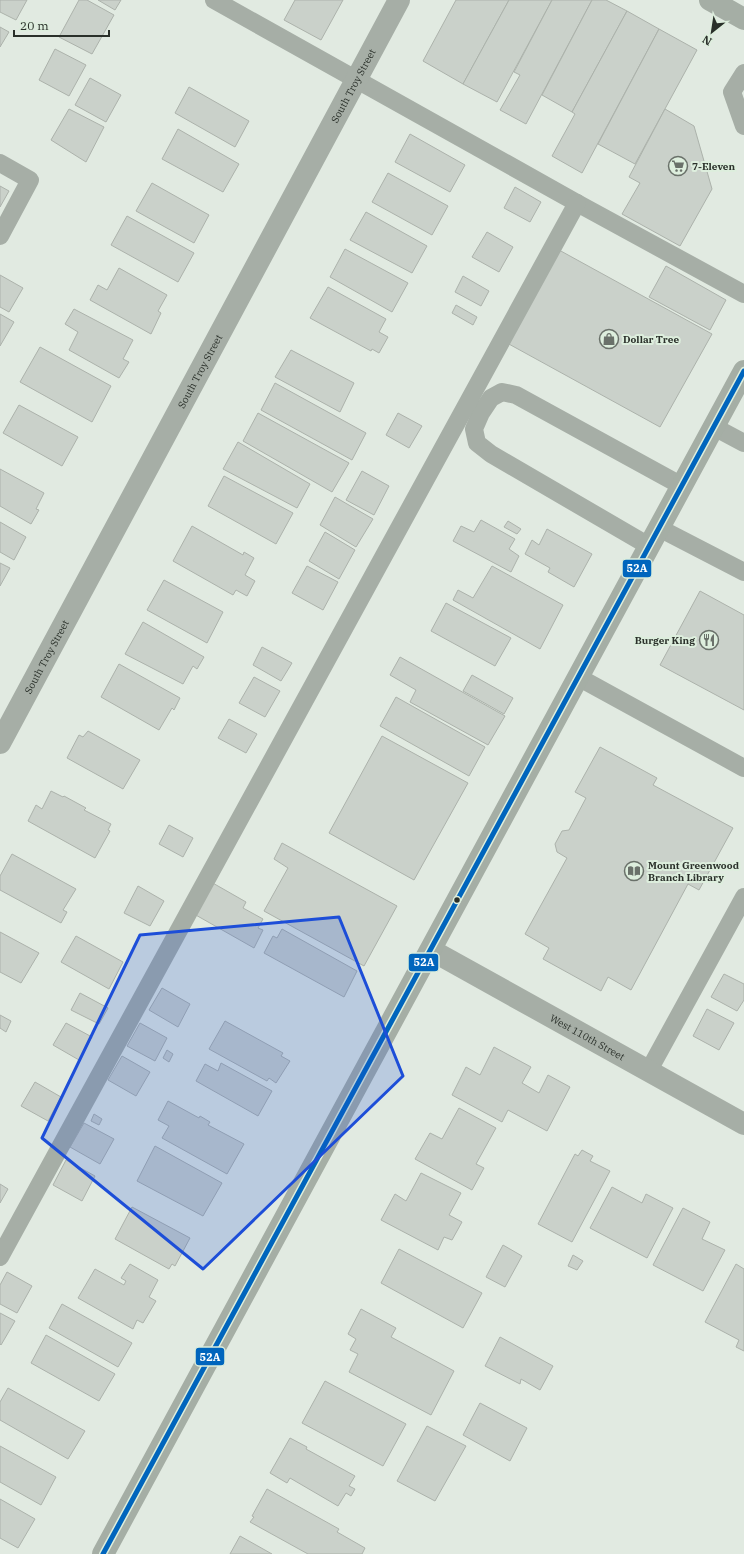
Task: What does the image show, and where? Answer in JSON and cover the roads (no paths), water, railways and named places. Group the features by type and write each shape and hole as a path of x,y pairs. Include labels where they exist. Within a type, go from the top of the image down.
{"main road":[{"path":"710,0 744,19"},
{"path":"103,1554 744,371"}],"street":[{"name":"South Troy Street","path":"0,743 399,0"},
{"name":"West 110th Street","path":"431,950 744,1124"}],"lane":[{"path":"214,0 577,203 744,294"},
{"path":"744,73 732,92 744,126"},
{"path":"0,163 30,180 0,236"},
{"path":"0,1257 577,203"},
{"path":"682,486 516,395 502,392 490,398 474,429 478,443 491,454 654,537 744,572"},
{"path":"714,426 744,443"},
{"path":"578,677 744,768"},
{"path":"648,1072 744,897"}],"place":[{"name":"7-Eleven","path":"678,166"},
{"name":"Dollar Tree","path":"609,339"},
{"name":"Burger King","path":"709,640"},
{"name":"Mount Greenwood Branch Library","path":"634,871"}]}
